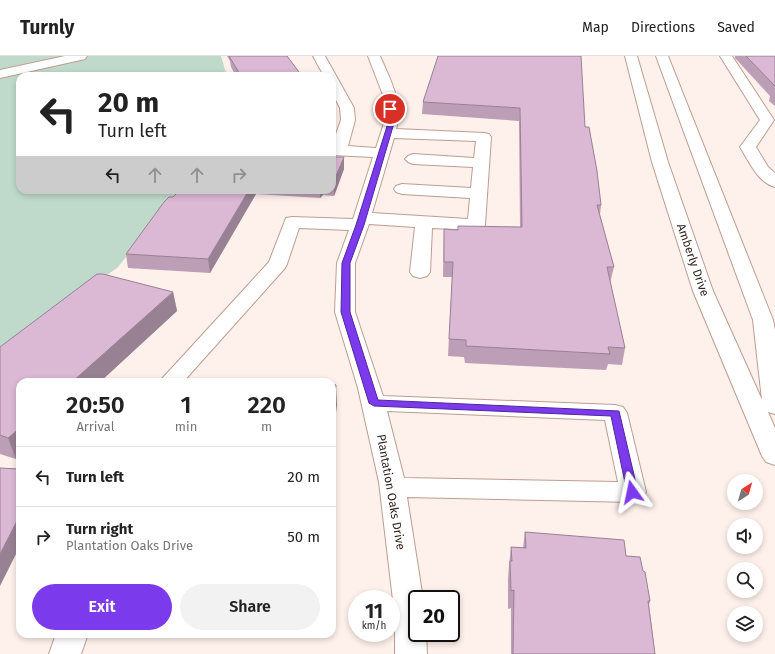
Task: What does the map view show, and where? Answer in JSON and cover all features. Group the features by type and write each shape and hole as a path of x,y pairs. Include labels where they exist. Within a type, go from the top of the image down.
{"street":[{"path":"0,74 81,56"},
{"path":"319,56 328,72"},
{"name":"Plantation Oaks Drive","path":"374,56 390,95 391,123 361,221 346,263 345,312 374,403 392,487 410,617 411,654"},
{"name":"Amberly Drive","path":"631,56 660,162 703,292 775,456"},
{"path":"662,56 763,320 775,406"},
{"path":"726,56 767,120 762,138 748,147 762,170 775,182"},
{"path":"336,87 347,108 348,120 336,148"},
{"path":"336,120 348,120"},
{"path":"174,378 278,264 292,222 424,222 476,225 484,137 388,133"},
{"path":"336,150 382,153"},
{"path":"413,159 482,163"},
{"path":"402,189 479,193"},
{"path":"420,272 424,222"},
{"path":"374,403 615,413 632,492 392,487"},
{"path":"65,654 71,638"}],"green space":[{"path":"0,56 221,56 226,72 16,72 16,194 177,194 118,267 0,354"}],"building":[{"path":"229,56 287,56 299,72 239,72"},
{"path":"438,56 581,56 585,127 589,127 597,171 601,205 597,205 614,267 607,267 625,348 608,347 610,354 466,346 466,340 449,339 453,262 444,262 444,229 458,230 458,226 522,227 520,108 423,102"},
{"path":"746,56 775,56 775,86"},
{"path":"336,157 344,157 336,176"},
{"path":"176,194 247,194 208,259 126,254 164,202 169,197 173,197"},
{"path":"97,274 103,274 173,292 76,378 16,378 16,431 8,438 0,435 0,347"},
{"path":"0,468 16,469 16,523 0,554"},
{"path":"525,532 624,540 626,556 640,557 643,571 645,572 650,601 648,601 655,654 513,654 514,590 511,591 511,547 526,548"}],"route":[{"path":"390,109 391,123 360,225 346,263 345,312 374,403 615,413 632,492"}]}
